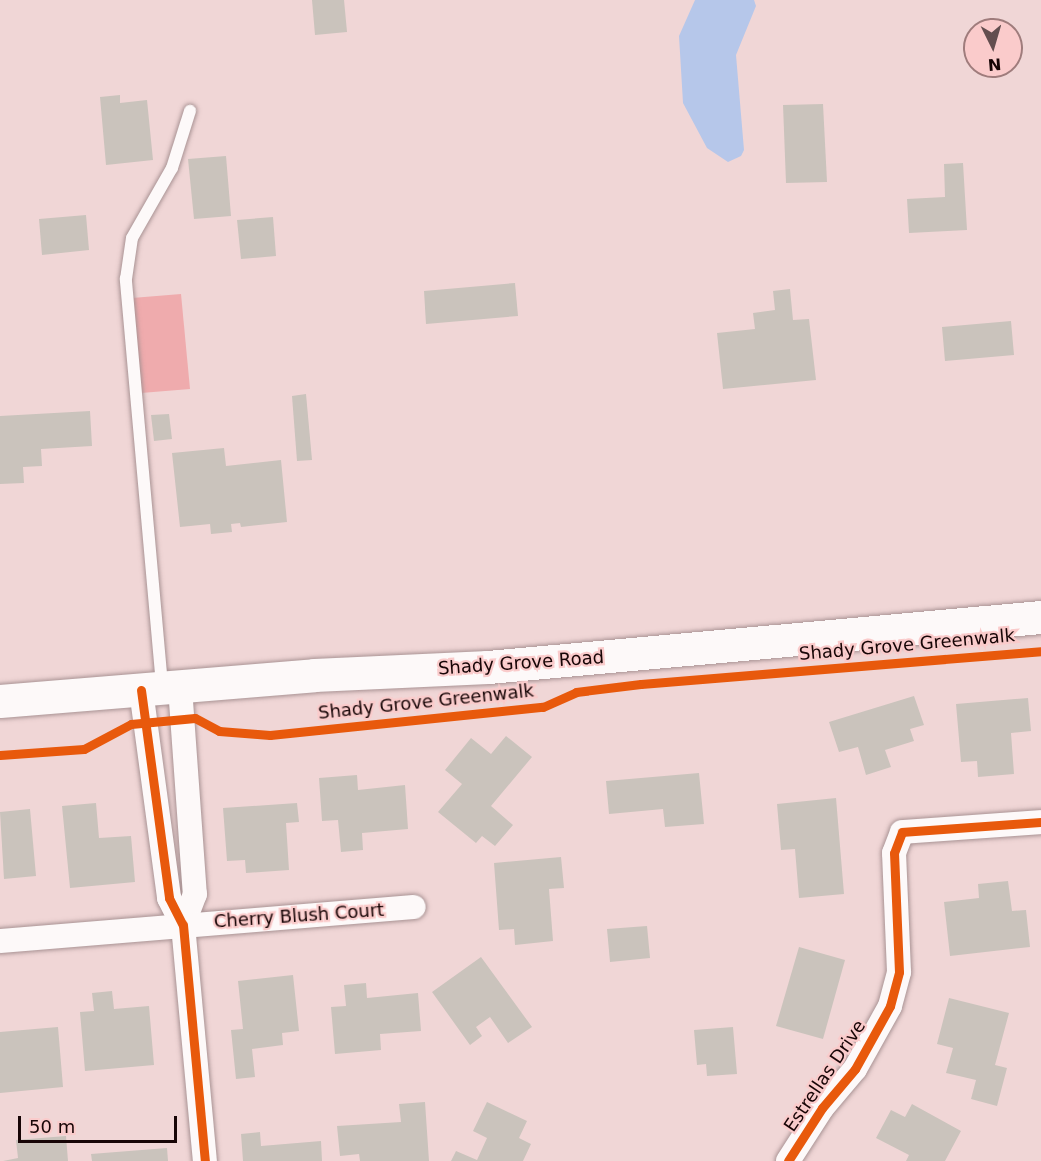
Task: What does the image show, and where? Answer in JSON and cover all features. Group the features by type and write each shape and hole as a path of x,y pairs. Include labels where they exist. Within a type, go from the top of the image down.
{"main road":[{"name":"Shady Grove Road","path":"0,701 314,675 488,667 1041,617"}],"street":[{"path":"161,688 195,894 183,925"},
{"path":"161,688 169,898 183,925 205,1161"},
{"name":"Estrellas Drive","path":"788,1161 822,1108 855,1069 890,1006 899,972 894,853 902,832 1041,822"},
{"name":"Cherry Blush Court","path":"0,941 414,907"}],"lane":[{"path":"161,688 126,279 132,238 172,168 190,111"}],"shaded area":[{"path":"181,294 190,389 141,393 132,298"}],"water":[{"path":"695,0 754,0 756,6 736,55 744,150 741,156 728,162 707,148 683,103 679,36"}],"building":[{"path":"312,0 344,0 347,32 315,35"},
{"path":"120,95 120,103 147,100 153,160 106,165 100,97"},
{"path":"823,104 827,182 786,183 783,105"},
{"path":"226,156 231,216 194,219 188,159"},
{"path":"963,163 967,230 909,233 907,199 945,197 944,164"},
{"path":"86,215 89,250 42,255 39,219"},
{"path":"273,217 276,256 241,259 237,220"},
{"path":"515,283 518,316 426,324 424,291"},
{"path":"790,289 793,320 809,319 816,380 723,389 717,333 755,329 753,313 775,310 773,291"},
{"path":"1011,321 1014,355 945,361 942,327"},
{"path":"306,394 312,460 297,461 292,396"},
{"path":"90,411 92,446 41,449 42,466 23,467 24,483 0,484 0,416"},
{"path":"169,414 172,439 154,441 151,415"},
{"path":"224,448 226,466 281,460 287,522 241,527 240,523 231,524 232,532 211,534 210,524 180,527 172,453"},
{"path":"914,696 924,725 910,729 914,741 885,750 891,767 866,775 858,747 839,752 829,722"},
{"path":"1028,698 1031,731 1011,733 1014,774 978,777 977,761 961,762 956,704"},
{"path":"506,736 532,757 491,806 513,825 495,846 482,836 476,843 438,812 462,784 445,770 471,738 491,754"},
{"path":"699,773 704,824 665,827 663,809 609,814 606,781"},
{"path":"357,775 358,790 405,785 408,829 362,833 363,850 341,852 338,820 322,821 319,778"},
{"path":"836,798 844,894 799,898 795,849 781,850 777,804"},
{"path":"96,803 99,838 131,836 135,882 70,888 62,806"},
{"path":"297,803 299,822 286,823 289,870 246,873 245,860 227,861 223,808"},
{"path":"30,809 36,876 4,879 0,812"},
{"path":"561,857 564,888 549,889 553,941 515,945 514,929 499,930 494,863"},
{"path":"1008,881 1012,911 1026,910 1030,947 950,956 944,902 979,898 978,884"},
{"path":"647,926 650,958 610,962 607,929"},
{"path":"799,947 845,960 823,1039 776,1026"},
{"path":"481,957 532,1027 508,1043 490,1017 476,1027 482,1036 470,1045 432,992"},
{"path":"293,975 299,1031 282,1033 283,1045 252,1049 255,1077 236,1079 231,1030 243,1029 238,981"},
{"path":"366,983 367,998 418,993 421,1031 380,1034 381,1050 335,1054 331,1007 346,1006 344,985"},
{"path":"112,991 114,1009 149,1006 154,1065 85,1071 80,1012 94,1011 92,993"},
{"path":"949,998 1009,1013 995,1065 1007,1068 997,1106 971,1099 976,1080 946,1073 953,1048 937,1044"},
{"path":"58,1027 63,1087 0,1093 0,1032"},
{"path":"733,1027 737,1074 707,1076 706,1064 697,1065 694,1030"},
{"path":"425,1102 429,1161 360,1161 359,1154 340,1156 337,1126 401,1122 399,1104"},
{"path":"487,1102 527,1121 519,1138 531,1144 523,1161 451,1161 456,1151 477,1160 487,1138 473,1131"},
{"path":"912,1104 961,1131 945,1161 906,1161 909,1155 876,1138 891,1110 905,1117"},
{"path":"260,1132 261,1146 321,1141 322,1161 243,1161 241,1134"},
{"path":"66,1136 68,1161 3,1161 18,1158 16,1140"},
{"path":"167,1148 168,1161 92,1161 91,1154"}],"cycle path":[{"name":"Shady Grove Greenwalk","path":"0,755 84,749 131,724 195,718 219,731 270,735 543,707 576,692 641,684 1041,651"},
{"path":"141,690 169,898 183,925 205,1161"},
{"path":"788,1161 822,1108 855,1069 890,1006 899,972 894,853 902,832 1041,822"}]}
